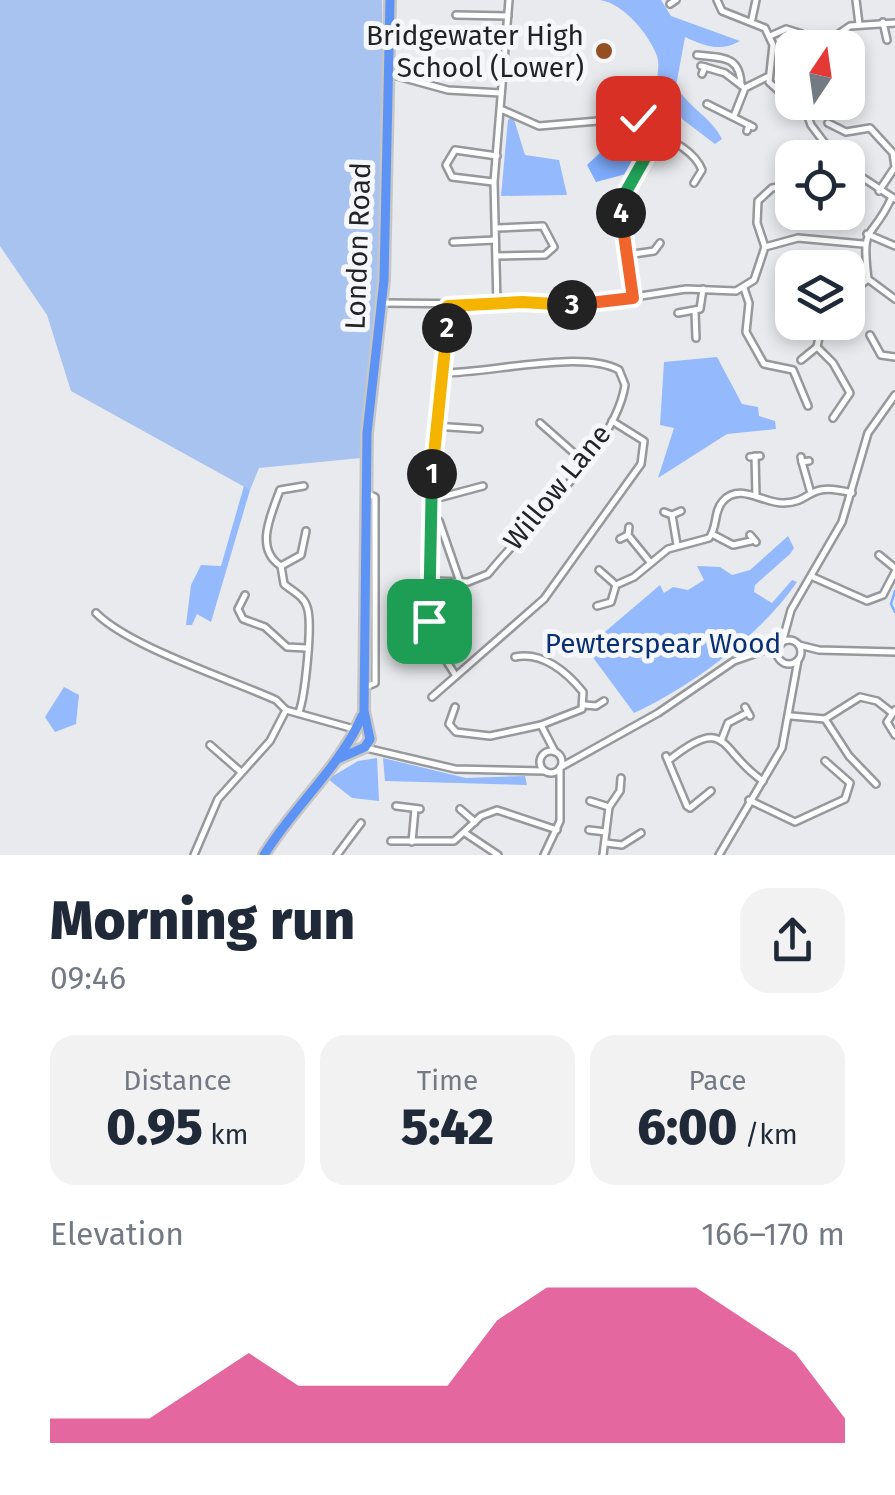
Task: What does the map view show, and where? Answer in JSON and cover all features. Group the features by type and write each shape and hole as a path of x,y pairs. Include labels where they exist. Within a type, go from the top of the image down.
{"highway":[{"name":"London Road","path":"368,733 364,711 368,416 382,303 390,0"},
{"name":"London Road","path":"264,855 302,798 338,759 364,711"},
{"path":"352,734 368,733 362,748"},
{"path":"352,734 362,748"},
{"name":"London Road","path":"338,759 362,748"}],"street":[{"path":"498,304 494,182 503,110 509,0"},
{"path":"717,0 722,12 752,20 770,36 772,51 767,77 775,89"},
{"path":"752,20 756,0"},
{"path":"856,0 859,24"},
{"path":"456,15 509,16"},
{"path":"883,22 889,41"},
{"path":"843,30 859,24 895,23"},
{"path":"770,36 775,34"},
{"path":"697,55 734,62 743,87 734,116"},
{"path":"703,69 725,73 743,87"},
{"path":"387,74 412,77 448,90 501,93"},
{"path":"743,87 767,77"},
{"path":"704,104 734,116 750,128"},
{"path":"503,110 539,126 633,118 651,128 655,137"},
{"path":"828,123 846,132 870,128 894,152 895,167 879,190"},
{"path":"655,137 667,138 698,160 702,170 694,182"},
{"path":"633,298 620,204 655,137"},
{"path":"494,182 452,176 446,164 455,150 497,156"},
{"path":"865,180 893,198 863,244 868,278 895,299"},
{"path":"382,303 582,305 703,288 726,292 744,288 758,274 765,247 757,223 758,201 775,188"},
{"path":"496,228 543,226 554,244 548,255 497,256"},
{"path":"867,234 895,246"},
{"path":"765,247 798,238 863,244"},
{"path":"453,242 496,240"},
{"path":"627,255 654,251 660,243"},
{"path":"678,313 695,312 703,304 703,288"},
{"path":"744,288 749,303 746,332 763,366 790,367 808,406"},
{"path":"448,306 434,426 432,637 456,676"},
{"path":"695,312 696,338"},
{"path":"870,335 884,357 895,357"},
{"path":"801,360 817,347 818,340"},
{"path":"817,347 833,362 850,394 833,418"},
{"name":"Willow Lane","path":"441,373 534,364 612,366 621,373 625,385 612,420 583,461 486,576 460,582"},
{"path":"792,681 781,659 791,610 813,578 852,493 868,433 895,394"},
{"path":"432,698 544,598 642,464 644,442 612,420"},
{"path":"540,423 583,461"},
{"path":"434,426 479,429"},
{"path":"755,456 756,496"},
{"path":"804,460 810,490"},
{"path":"299,712 308,684 308,610 302,598 282,581 281,566 265,546 278,495 284,486 305,486"},
{"path":"432,500 483,486"},
{"path":"597,606 610,602 616,585 677,545 699,543 712,534 723,500 743,493 784,503 810,490 827,487 852,493"},
{"path":"664,512 672,515 682,510"},
{"path":"672,515 677,545"},
{"path":"431,582 460,582 439,522 432,516"},
{"path":"281,566 302,556 306,530"},
{"path":"620,539 628,531 650,562"},
{"path":"712,534 734,545 752,540"},
{"path":"813,578 867,601 883,595 895,570 878,556"},
{"path":"599,570 616,585"},
{"path":"246,594 238,609 243,619 265,626 284,645 306,648"},
{"path":"96,614 122,636 154,645 276,700 286,710 352,734"},
{"path":"719,855 782,748 791,716 792,681 798,660 798,644 788,624"},
{"path":"362,748 455,769 545,771 560,768 658,713 734,661 781,644 818,650 895,652"},
{"path":"760,653 798,660 818,650"},
{"path":"518,654 530,655 562,670 583,692 585,704"},
{"path":"791,716 825,718 860,697 878,700 893,711 887,722 895,734"},
{"path":"585,704 596,706 604,701"},
{"path":"443,709 452,711 453,731 478,736 541,725 578,712 585,704"},
{"path":"194,855 218,799 270,741 286,710"},
{"path":"721,741 728,724 747,712"},
{"path":"825,718 849,756 876,784"},
{"path":"541,725 545,771 558,792"},
{"path":"368,733 392,752"},
{"path":"712,791 690,812 667,758 696,739 721,741 763,781"},
{"path":"544,855 557,830 560,768 556,752 545,740"},
{"path":"210,744 242,772"},
{"path":"520,769 556,752 581,753"},
{"path":"749,800 795,822 845,799 850,783 824,761"},
{"path":"603,855 609,807 620,791 621,778"},
{"path":"620,791 631,798"},
{"path":"590,802 609,807"},
{"path":"396,806 418,809 412,842"},
{"path":"460,809 475,822"},
{"path":"391,841 450,842 497,810 557,830"},
{"path":"337,855 361,823"},
{"path":"588,828 606,832"},
{"path":"465,833 498,855"},
{"path":"606,844 622,846 641,833"}],"shaded area":[{"path":"0,0 382,0 384,280 361,458 259,468 250,490 71,391 47,315 0,246"},
{"path":"609,135 636,144 641,151 626,174 596,182 587,165 605,148"}],"green space":[{"path":"600,0 661,0 671,16 740,41 719,47 685,37 676,86 722,139 715,144 682,119 675,103 653,98 658,66 653,47 626,13"},
{"path":"513,116 525,155 559,160 567,195 501,196 508,120"},
{"path":"717,357 742,404 758,407 759,416 775,421 776,429 727,434 658,478 674,428 660,425 664,362"},
{"path":"244,486 250,490 211,622 197,614 192,625 186,625 191,585 201,565 221,566"},
{"name":"Pewterspear Wood","path":"788,536 794,548 755,585 754,592 772,603 792,580 797,582 782,602 723,658 634,713 586,648 660,585 664,593 673,587 688,590 704,580 697,566 720,567 732,575 750,570"},
{"path":"64,687 79,695 76,724 55,732 45,717"},
{"path":"377,758 379,801 352,798 328,779 358,761"},
{"path":"383,758 466,778 525,776 527,785 385,781"}],"waterway":[{"path":"895,591 891,604 895,612"}],"place":[{"name":"Bridgewater High School (Lower)","path":"604,51"}],"route":[{"path":"429,621 434,426 448,306 522,302 582,305 633,298 620,204 655,137 651,128 638,118"}]}
